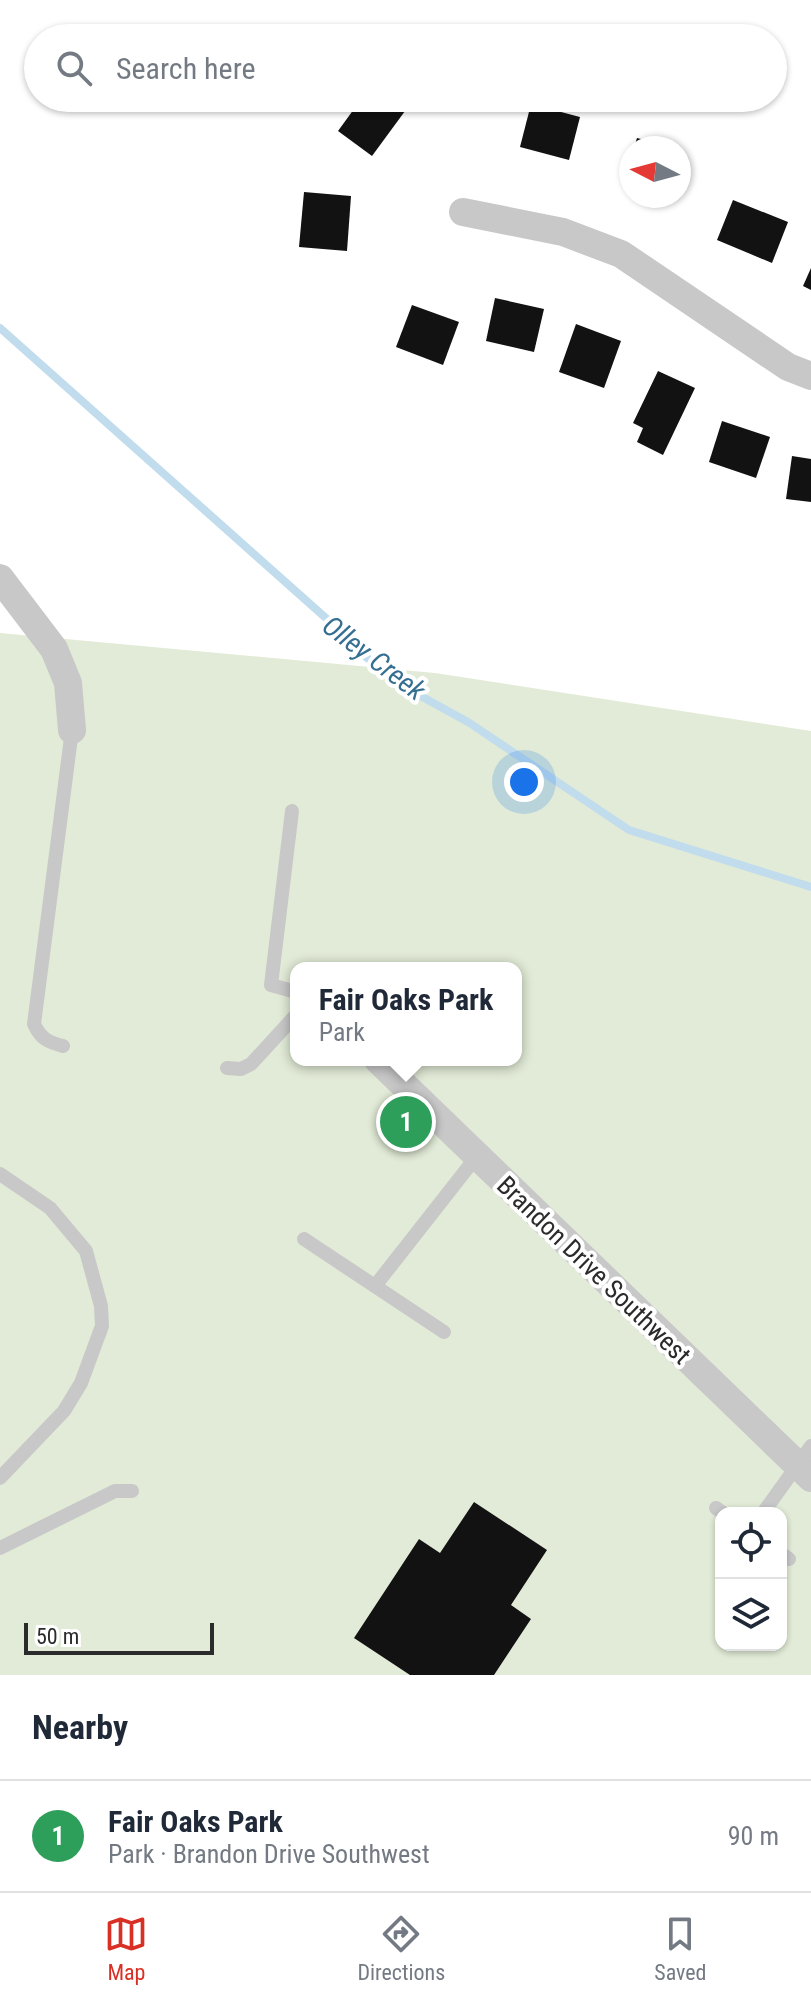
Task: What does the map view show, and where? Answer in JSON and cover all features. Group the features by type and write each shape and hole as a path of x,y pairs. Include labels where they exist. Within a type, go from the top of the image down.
{"street":[{"path":"463,212 563,232 621,254 788,367 811,376"},
{"path":"0,578 54,649 68,683 72,730"},
{"name":"Brandon Drive Southwest","path":"384,1066 806,1463"}],"lane":[{"path":"63,1046 39,1035 34,1024 72,730"},
{"path":"290,990 271,985 292,811"},
{"path":"227,1068 241,1069 251,1064 290,1022"},
{"path":"375,1286 477,1156"},
{"path":"0,1174 50,1208 86,1251 101,1306 102,1326 81,1383 64,1411 0,1478"},
{"path":"304,1239 444,1332"},
{"path":"768,1507 806,1463"},
{"path":"0,1548 115,1491 132,1491"}],"green space":[{"path":"0,633 435,673 811,731 811,1675 0,1675"}],"building":[{"path":"352,112 404,112 372,156 338,131"},
{"path":"529,112 561,112 580,117 569,160 520,147"},
{"path":"304,192 351,196 347,251 299,247"},
{"path":"733,200 788,222 772,263 717,240"},
{"path":"811,268 811,290 803,286"},
{"path":"495,298 544,309 534,352 486,341"},
{"path":"412,305 459,322 443,365 396,347"},
{"path":"576,324 621,341 604,388 559,372"},
{"path":"658,371 695,388 663,455 637,442 643,428 633,423"},
{"path":"722,421 770,437 756,478 709,462"},
{"path":"792,456 811,459 811,502 786,499"},
{"path":"474,1502 547,1550 511,1605 531,1619 494,1675 410,1675 354,1638 419,1539 440,1553"}],"waterway":[{"name":"Olley Creek","path":"0,328 336,627 357,650 406,688 468,722 629,830 811,887"}],"place":[{"name":"Fair Oaks Park","path":"406,1122"}]}
